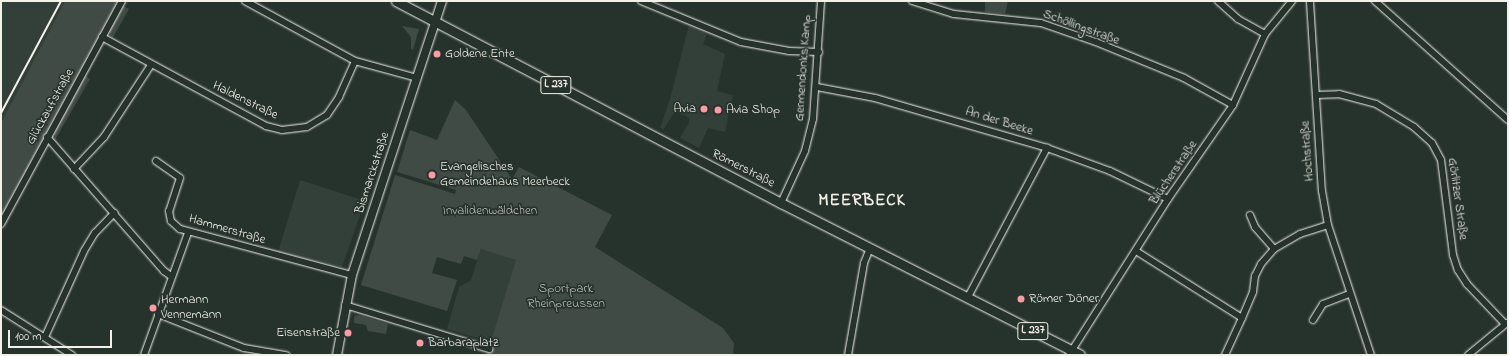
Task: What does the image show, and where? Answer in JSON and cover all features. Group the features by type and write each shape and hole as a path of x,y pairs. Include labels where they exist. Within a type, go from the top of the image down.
{"main road":[{"name":"Römerstraße","path":"396,1 781,203 968,297 1074,354"},
{"name":"Bismarckstraße","path":"337,355 345,304 352,275 442,1"}],"street":[{"name":"Glückaufstraße","path":"1,224 47,136 122,1"},
{"path":"245,1 355,61 417,78"},
{"path":"642,1 741,42 790,51 819,52"},
{"name":"Germendonks Kamp","path":"781,203 805,151 813,119 817,87 821,1"},
{"name":"Schöllingstraße","path":"912,1 954,14 1041,23 1096,42 1184,78 1233,106"},
{"path":"1218,1 1238,19 1265,34"},
{"name":"Blücherstraße","path":"1074,354 1168,199 1233,106 1265,34 1292,1"},
{"path":"1303,1 1312,1"},
{"name":"Hochstraße","path":"1312,1 1322,191 1328,225 1349,294 1371,355"},
{"path":"1375,1 1508,120"},
{"name":"Haldenstraße","path":"102,37 151,65 266,126 290,130 307,127 327,115 339,97 355,61"},
{"path":"74,170 104,137 151,65"},
{"name":"An der Beeke","path":"817,87 875,98 1047,148 1110,171 1168,199"},
{"name":"Görlitzer Straße","path":"1316,96 1339,94 1376,104 1414,127 1432,143 1441,160 1453,255 1458,270 1467,284 1506,323"},
{"path":"47,136 74,170 171,276"},
{"path":"968,297 1047,148"},
{"name":"Hammerstraße","path":"156,161 180,178 170,204 169,217 175,225 188,233 352,275"},
{"path":"45,337 87,246 114,213"},
{"path":"1250,215 1255,227 1274,249"},
{"path":"1225,355 1253,292 1255,276 1261,264 1274,249 1300,234 1328,225"},
{"path":"144,355 171,276 188,233"},
{"path":"848,355 864,263 870,248"},
{"path":"1136,250 1242,318"},
{"path":"1313,320 1323,304 1349,294"},
{"path":"345,304 489,348"},
{"path":"1,310 72,355"},
{"path":"158,314 244,348 286,355"},
{"path":"1468,355 1506,323"}],"shaded area":[{"path":"1,1 65,1 1,123"},
{"path":"689,25 707,34 703,44 725,54 717,91 733,95 725,132 708,128 699,148 680,138 689,123 689,118 675,111 663,130 660,128 670,99"},
{"path":"300,180 365,201 342,267 278,252"},
{"path":"481,248 517,260 491,342 447,329 459,287 471,280"}],"green space":[{"path":"65,1 119,1 1,217 1,123"},
{"path":"985,1 1008,1 1005,14 985,12"},
{"path":"123,6 129,9 112,39 109,31"},
{"path":"402,26 419,29 413,50 411,49 411,37"},
{"path":"85,75 90,79 55,140 55,130"},
{"path":"455,100 466,110 512,179 519,167 612,215 595,247 723,328 734,343 733,355 487,354 516,260 481,249 477,260 464,256 461,264 437,257 432,273 457,280 447,311 361,285 395,175 455,194 456,190 397,172 410,130 437,140"},
{"path":"359,315 388,324 386,334 368,331 366,325 354,323 354,316"}],"railway":[{"path":"1,113 61,1"}],"place":[{"name":"Goldene Ente","path":"437,54"},
{"name":"Avia","path":"704,109"},
{"name":"Avia Shop","path":"718,110"},
{"name":"Evangelisches Gemeindehaus Meerbeck","path":"432,175"},
{"name":"Römer Döner","path":"1021,299"},
{"name":"Hermann Vennemann","path":"153,308"},
{"name":"Eisenstraße","path":"348,333"},
{"name":"Barbaraplatz","path":"420,343"}],"district":[{"name":"MEERBECK","path":"862,201"}],"park label":[{"name":"Invalidenwäldchen","path":"490,211"},
{"name":"Sportpark Rheinpreussen","path":"566,298"}]}
